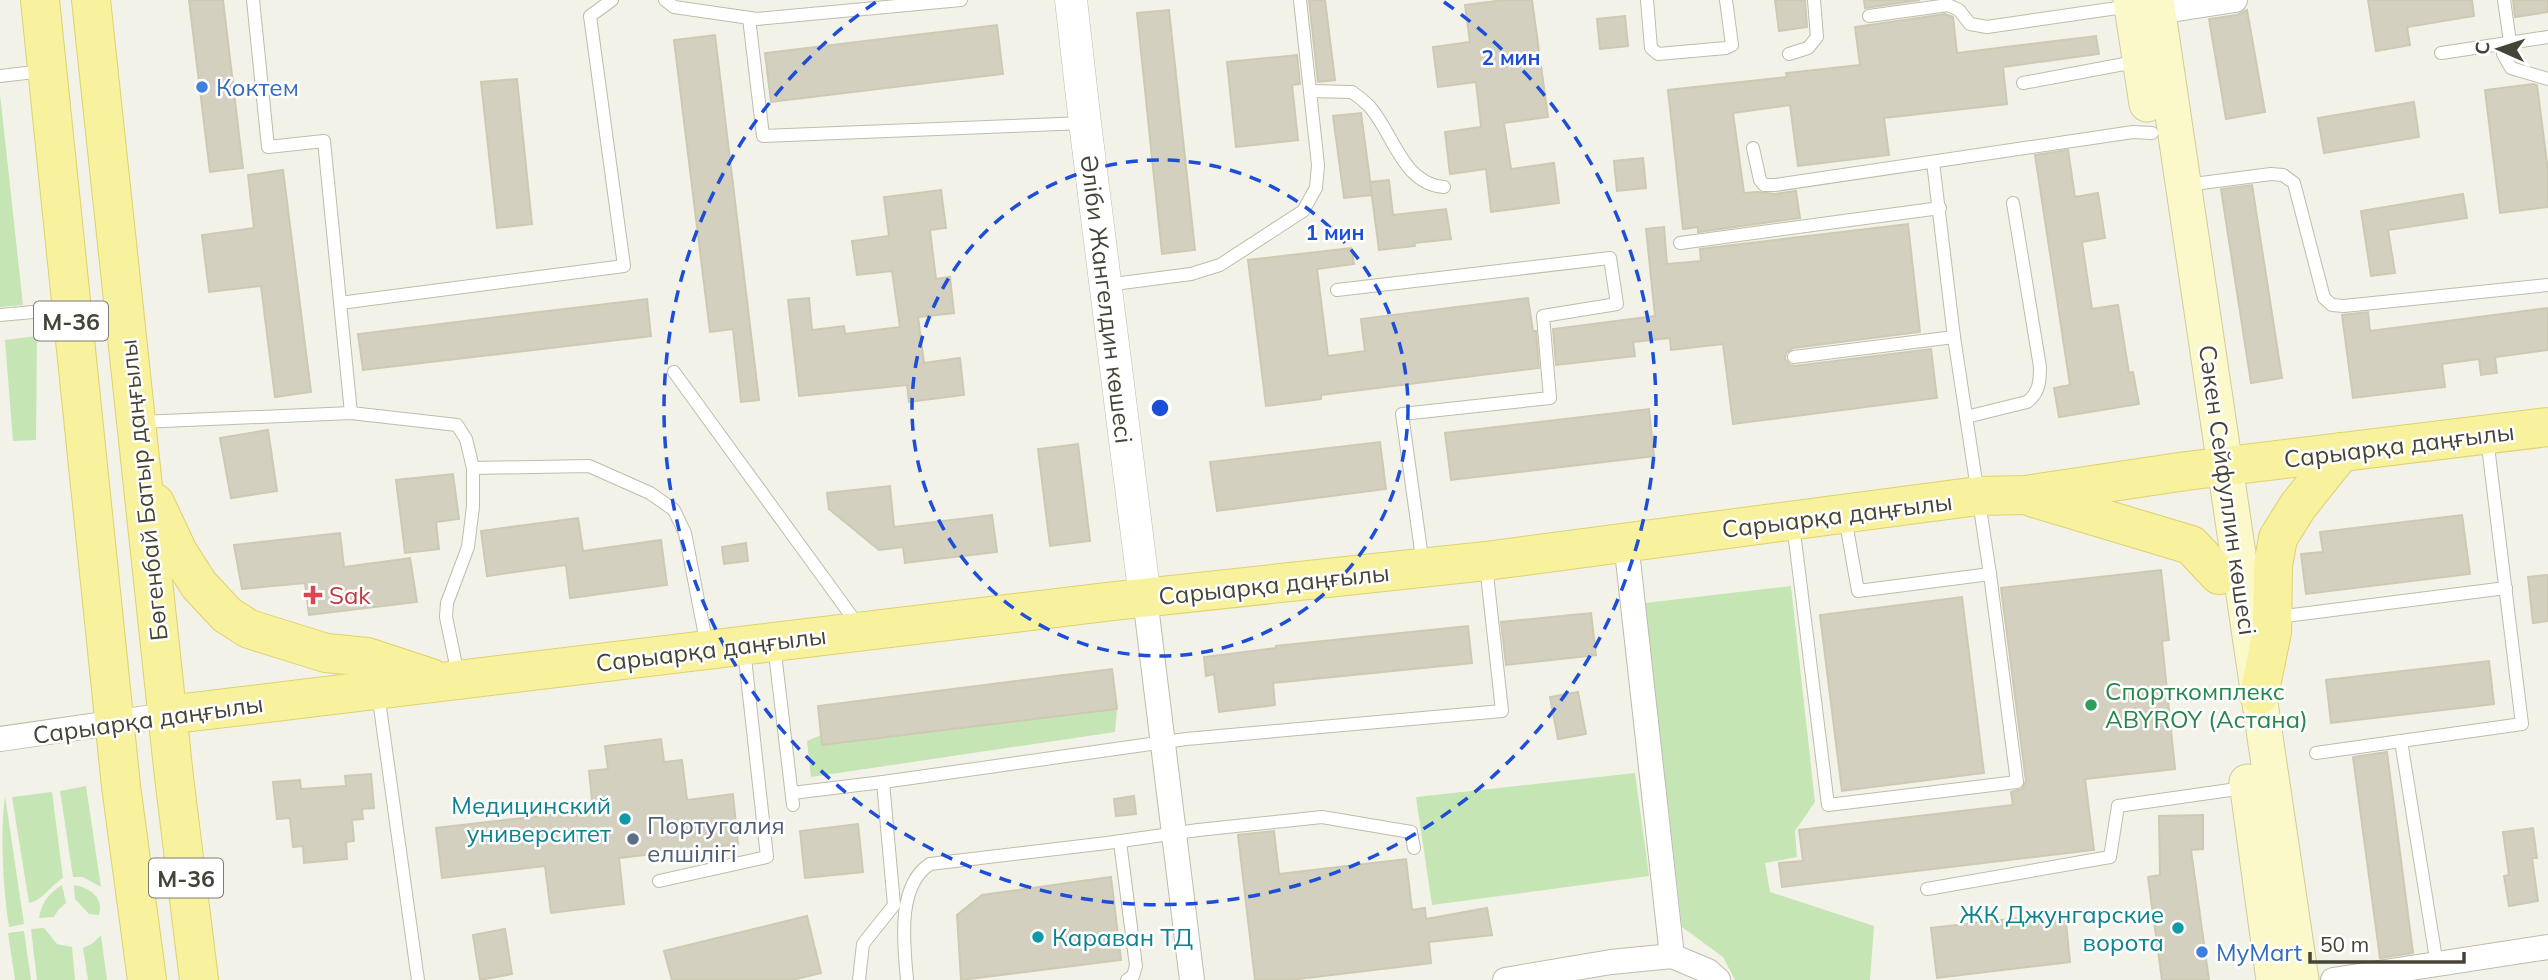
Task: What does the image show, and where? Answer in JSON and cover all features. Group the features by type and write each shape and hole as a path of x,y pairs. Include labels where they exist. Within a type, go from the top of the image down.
{"main road":[{"name":"M-36","path":"40,0 115,722 147,980"},
{"name":"Бөгенбай Батыр даңғылы","path":"91,0 167,715 199,980"},
{"name":"Сәкен Сейфуллин көшесі","path":"2144,5 2140,61 2214,468 2259,695 2301,980"},
{"name":"Сәкен Сейфуллин көшесі","path":"2144,5 2182,186 2214,468 2219,575 2274,980"},
{"name":"Сарыарқа даңғылы","path":"167,715 741,645 1486,561 1978,496 2025,495 2214,468 2548,427"},
{"path":"2259,695 2272,632 2273,566 2278,538 2298,506 2341,452"},
{"path":"141,472 178,552 199,585 227,615 249,629 326,653 367,657 451,680"},
{"path":"2025,495 2191,545 2219,575"}],"street":[{"name":"Әліби Жангелдин көшесі","path":"1071,0 1084,123 1145,598"},
{"path":"2144,5 2235,0"},
{"path":"1626,542 1672,956"},
{"path":"1145,598 1192,980"},
{"name":"Сарыарқа даңғылы","path":"0,739 167,715"},
{"path":"2333,980 2548,947"},
{"path":"1505,980 1611,962 1672,956 1709,971 1718,980"}],"lane":[{"path":"253,0 268,147 324,141 351,412"},
{"path":"340,303 624,266 590,16 612,0"},
{"path":"665,0 674,7 757,19 961,0"},
{"path":"1105,285 1191,274 1220,265 1303,211 1317,188 1318,165 1300,0"},
{"path":"1647,0 1651,48 1658,54 1726,48 1732,45 1726,0"},
{"path":"1789,54 1808,48 1817,37 1814,0"},
{"path":"2504,0 2507,43 2503,54 2511,68 2548,79"},
{"path":"1869,16 1948,5 1959,10 1970,24 1987,27 2144,5"},
{"path":"749,18 763,136 1084,123"},
{"path":"2441,53 2548,37"},
{"path":"2023,83 2140,61"},
{"path":"0,76 47,70"},
{"path":"1310,92 1352,92 1369,106 1409,169 1432,186 1444,187"},
{"path":"1753,148 1760,180 1765,185 2133,132 2152,133"},
{"path":"1792,521 1828,805 2017,782 1990,574 1954,337 1933,162"},
{"path":"2182,186 2270,174 2283,176 2294,183 2324,298 2332,305 2344,306 2548,285"},
{"path":"1966,417 2027,402 2035,396 2040,383 2040,368 2013,203"},
{"path":"1680,243 1940,208"},
{"path":"1337,290 1609,258 1617,304 1543,316 1550,398 1402,414 1423,568"},
{"path":"0,315 70,309"},
{"path":"1794,357 1954,337"},
{"path":"674,372 863,631"},
{"path":"136,422 351,412 457,425 466,439 473,468 473,507 468,547 447,603 451,680"},
{"path":"2316,753 2522,724 2487,435"},
{"path":"473,468 589,466 650,493 674,510 741,645 779,704 792,799 883,782 1162,742 1502,711 1486,561"},
{"path":"1844,514 1858,591 1990,574"},
{"path":"2272,617 2506,588"},
{"path":"659,881 767,857 741,645"},
{"path":"378,690 418,980"},
{"path":"2401,741 2437,965"},
{"path":"859,980 863,944 894,905 883,782"},
{"path":"1927,889 2110,857 2118,806 2248,787"},
{"path":"907,980 902,930 904,915 918,872 930,864 1322,817 1411,832 1414,848"},
{"path":"1120,842 1136,966 1133,976 1126,980"}],"green space":[{"path":"0,94 23,305 0,307"},
{"path":"37,336 36,440 13,441 5,340"},
{"path":"1791,586 1815,802 1795,831 1797,857 1765,863 1770,892 1874,926 1870,980 1735,980 1723,957 1682,927 1645,603"},
{"path":"1117,709 1115,732 811,777 807,741 821,735 823,745"},
{"path":"1635,773 1649,876 1432,905 1416,797"},
{"path":"86,786 101,887 83,877 73,877 60,791"},
{"path":"52,792 63,878 38,899 29,903 12,797"},
{"path":"5,796 24,924 9,927 3,861"},
{"path":"62,885 66,903 54,917 39,918 46,899"},
{"path":"74,885 85,888 98,898 99,915 89,914 75,899"},
{"path":"44,928 57,944 72,947 75,980 37,980 31,929"},
{"path":"24,931 31,980 15,980 8,933"},
{"path":"101,935 107,980 88,980 83,948"}],"building":[{"path":"189,0 223,0 243,168 210,172"},
{"path":"1309,0 1325,0 1335,80 1318,82"},
{"path":"1532,0 1548,117 1504,123 1511,169 1554,163 1559,203 1491,212 1486,169 1450,174 1445,132 1481,127 1476,82 1438,87 1433,47 1470,42 1465,5"},
{"path":"1775,0 1805,0 1807,27 1779,31"},
{"path":"1864,0 1920,0 1865,8"},
{"path":"2368,0 2472,0 2474,16 2407,27 2410,45 2376,51"},
{"path":"2513,0 2548,0 2548,12 2515,17"},
{"path":"1169,10 1195,250 1162,254 1137,13"},
{"path":"2247,10 2265,112 2226,119 2209,19 2237,15"},
{"path":"1945,14 1953,17 1957,53 2096,36 2099,54 2003,67 2007,104 1884,118 1889,155 1798,166 1790,105 1733,113 1744,193 1775,194 1796,191 1800,218 1698,232 1698,227 1683,229 1668,90 1787,77 1786,73 1860,65 1855,27"},
{"path":"1625,16 1628,46 1600,49 1597,19"},
{"path":"997,25 1003,74 771,102 765,53"},
{"path":"715,35 759,400 741,402 733,329 710,332 674,40"},
{"path":"1297,55 1300,84 1292,85 1298,140 1236,147 1227,62"},
{"path":"517,79 532,224 497,228 481,82"},
{"path":"2537,85 2548,171 2548,207 2500,213 2485,90"},
{"path":"2414,102 2419,137 2324,153 2318,118"},
{"path":"1361,113 1372,195 1344,198 1333,116"},
{"path":"2068,150 2075,197 2098,193 2105,238 2082,242 2092,309 2118,305 2129,373 2133,372 2139,404 2059,417 2054,388 2070,385 2035,155"},
{"path":"1643,158 1646,188 1617,191 1614,161"},
{"path":"283,170 311,392 275,397 261,286 209,292 202,235 254,228 248,175"},
{"path":"1389,180 1393,215 1446,209 1451,239 1379,250 1370,182"},
{"path":"2252,185 2282,378 2251,383 2221,189"},
{"path":"941,190 946,228 930,230 936,279 950,277 954,313 918,317 924,363 960,358 964,395 909,402 907,385 799,396 788,300 809,298 812,330 844,326 845,334 900,327 892,271 857,275 852,241 889,236 884,197"},
{"path":"2463,194 2467,218 2388,230 2395,273 2371,276 2361,211"},
{"path":"1908,224 1920,332 1793,348 1786,353 1785,359 1795,366 1931,349 1937,398 1733,424 1723,344 1671,350 1670,338 1633,342 1635,356 1556,365 1553,329 1655,316 1646,229 1664,227 1667,264 1701,261 1700,249"},
{"path":"1351,248 1354,264 1317,269 1328,356 1365,351 1361,319 1528,298 1533,331 1536,331 1539,368 1321,395 1321,399 1266,406 1248,260"},
{"path":"647,299 651,336 363,370 358,334"},
{"path":"2548,308 2548,350 2495,357 2497,373 2481,375 2479,359 2442,364 2445,387 2353,398 2342,315 2368,312 2370,331"},
{"path":"1649,409 1654,456 1451,480 1445,433"},
{"path":"268,430 277,491 231,498 220,438"},
{"path":"1380,442 1386,489 1217,511 1210,462"},
{"path":"1078,444 1090,541 1050,546 1038,449"},
{"path":"453,474 459,519 436,522 439,549 405,553 396,480"},
{"path":"890,486 894,527 992,515 997,552 905,563 903,547 879,550 829,509 827,493"},
{"path":"2462,515 2470,574 2306,594 2301,554 2323,552 2320,532"},
{"path":"578,518 583,551 661,540 667,585 570,598 566,565 487,576 481,531"},
{"path":"340,533 344,567 410,558 417,602 309,615 305,583 242,589 234,545"},
{"path":"746,543 748,561 724,564 722,547"},
{"name":"Спорткомплекс ABYROY (Астана)","path":"2161,570 2169,640 2162,641 2175,769 2085,779 2094,850 1782,887 1779,863 1803,861 1799,830 2013,805 2011,792 2022,789 2026,781 2001,588"},
{"path":"2548,575 2548,621 2533,623 2528,577"},
{"path":"1962,597 1984,773 1842,791 1820,615"},
{"path":"1591,613 1596,655 1506,665 1501,622"},
{"path":"1468,626 1472,663 1273,683 1275,705 1219,712 1214,674 1206,676 1204,657 1276,646"},
{"path":"2489,661 2494,704 2331,723 2326,680"},
{"path":"1112,669 1117,709 822,745 818,706"},
{"path":"1578,692 1586,734 1558,739 1550,697"},
{"name":"Медицинский университет","path":"661,739 664,762 682,760 687,800 733,794 738,844 619,858 624,904 551,913 545,866 442,878 436,828 593,810 589,771 608,769 605,746"},
{"path":"2387,752 2413,953 2380,958 2353,757"},
{"path":"371,774 374,808 362,809 363,819 352,820 354,841 346,842 347,859 304,863 303,846 293,847 290,818 277,819 273,782 300,780 301,789 346,786 345,776"},
{"path":"1134,796 1136,814 1116,816 1114,799"},
{"name":"ЖК Джунгарские ворота","path":"2203,815 2203,849 2191,850 2209,980 2162,980 2148,877 2160,875 2159,816"},
{"path":"858,824 863,872 805,878 800,831"},
{"path":"2533,828 2537,858 2532,858 2538,901 2509,906 2504,876 2509,875 2503,832"},
{"path":"1274,831 1279,874 1406,859 1412,910 1425,908 1426,919 1487,908 1492,935 1429,942 1431,963 1290,980 1255,980 1238,835"},
{"name":"Караван ТД","path":"1111,877 1121,960 961,980 957,915 982,895"},
{"path":"2065,913 2070,962 1937,978 1931,928"},
{"path":"807,916 821,973 792,980 672,980 664,951"},
{"path":"505,929 512,974 480,980 473,935"}],"place":[{"name":"Коктем","path":"202,87"},
{"name":"Sak","path":"313,595"},
{"name":"Спорткомплекс ABYROY (Астана)","path":"2091,705"},
{"name":"Медицинский университет","path":"625,819"},
{"name":"Португалия елшілігі","path":"633,839"},
{"name":"ЖК Джунгарские ворота","path":"2178,928"},
{"name":"Караван ТД","path":"1038,937"},
{"name":"MyMart","path":"2202,952"}]}
